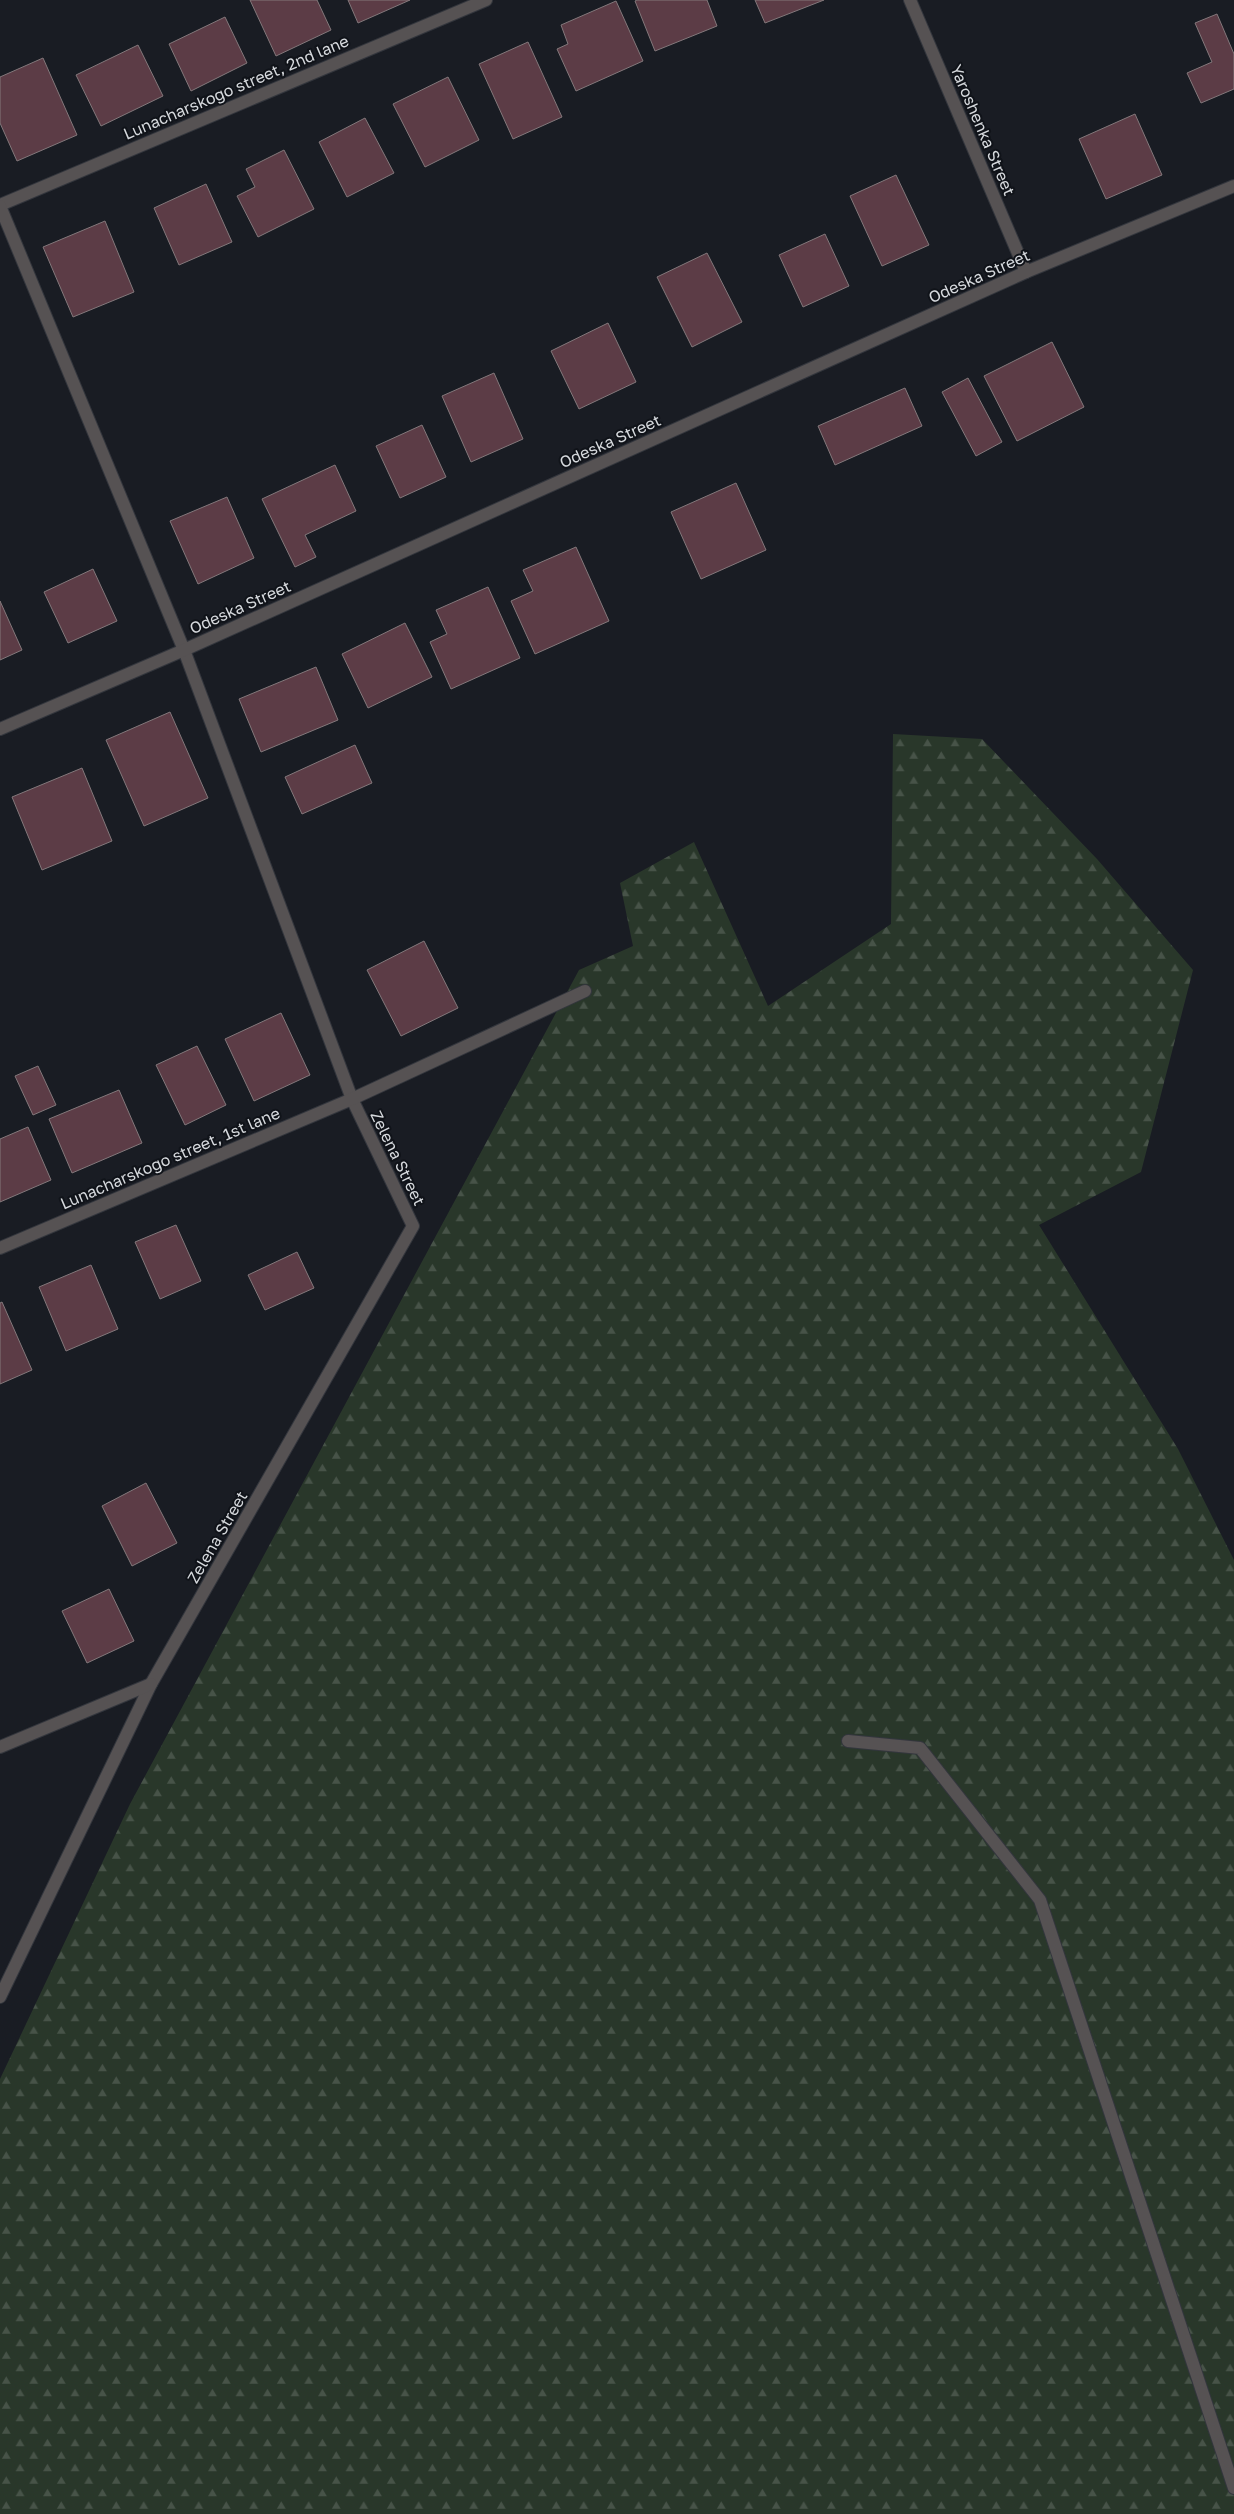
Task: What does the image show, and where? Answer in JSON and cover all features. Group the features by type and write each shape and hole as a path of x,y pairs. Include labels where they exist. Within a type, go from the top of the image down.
{"street":[{"name":"Lunacharskogo street, 2nd lane","path":"0,205 486,0"},
{"name":"Yaroshenka Street","path":"910,0 1026,272"},
{"name":"Odeska Street","path":"0,729 184,650 1026,272 1234,186"},
{"path":"0,205 184,650 352,1099"},
{"name":"Lunacharskogo street, 1st lane","path":"0,1248 352,1099 585,991"},
{"name":"Zelena Street","path":"0,1997 151,1684 413,1226 352,1099"},
{"path":"0,1747 151,1684"},
{"path":"848,1741 920,1748 1040,1900 1234,2488"}],"green space":[{"path":"893,734 982,739 1097,859 1193,970 1141,1172 1039,1225 1178,1449 1234,1560 1234,2514 0,2514 0,2079 130,1804 579,970 633,946 620,883 694,842 768,1006 891,924"}],"building":[{"path":"250,0 317,0 331,30 276,56"},
{"path":"348,0 410,0 358,23"},
{"path":"707,0 717,26 655,51 635,1"},
{"path":"755,0 824,0 765,23"},
{"path":"616,1 643,61 576,91 557,49 568,44 561,25"},
{"path":"1217,14 1234,54 1234,89 1201,103 1187,73 1212,62 1195,23"},
{"path":"225,17 247,63 191,91 169,44"},
{"path":"528,42 562,117 513,139 479,64"},
{"path":"138,45 163,96 101,126 76,75"},
{"path":"43,58 77,135 17,161 0,123 0,77"},
{"path":"448,77 479,140 425,167 393,104"},
{"path":"1135,114 1162,175 1106,199 1079,139"},
{"path":"365,118 394,173 347,197 319,142"},
{"path":"284,150 314,209 258,237 237,196 255,187 246,169"},
{"path":"896,175 929,245 882,266 850,196"},
{"path":"206,184 232,242 179,265 154,208"},
{"path":"105,221 134,292 73,317 43,247"},
{"path":"825,234 849,286 803,307 779,255"},
{"path":"707,253 742,322 692,347 657,277"},
{"path":"608,323 636,382 579,409 551,351"},
{"path":"1052,342 1084,407 1017,441 984,376"},
{"path":"494,373 523,439 471,462 442,396"},
{"path":"968,378 1002,442 976,456 942,392"},
{"path":"905,388 922,426 835,465 818,426"},
{"path":"422,425 446,477 400,498 376,446"},
{"path":"335,465 356,511 305,535 316,557 295,567 262,499"},
{"path":"736,483 766,550 701,579 671,512"},
{"path":"227,497 254,558 198,584 170,521"},
{"path":"576,547 609,621 535,654 511,601 533,591 523,570"},
{"path":"93,569 117,621 68,643 44,592"},
{"path":"488,587 520,658 451,689 430,642 447,634 436,610"},
{"path":"0,601 22,650 0,660"},
{"path":"405,623 432,677 368,708 342,654"},
{"path":"316,667 338,720 261,752 239,699"},
{"path":"170,712 208,798 144,826 106,740"},
{"path":"355,745 372,783 302,814 285,777"},
{"path":"82,768 112,841 42,870 12,797"},
{"path":"424,941 458,1008 401,1036 367,970"},
{"path":"281,1013 310,1075 254,1101 225,1039"},
{"path":"197,1046 226,1105 185,1125 156,1065"},
{"path":"38,1066 56,1105 33,1115 15,1076"},
{"path":"119,1090 142,1143 72,1173 49,1119"},
{"path":"28,1127 51,1180 0,1202 0,1139"},
{"path":"176,1225 201,1281 160,1299 135,1242"},
{"path":"297,1252 314,1288 265,1310 248,1275"},
{"path":"91,1265 118,1329 66,1351 39,1287"},
{"path":"2,1302 32,1370 0,1384 0,1303"},
{"path":"146,1483 177,1543 132,1566 102,1506"},
{"path":"109,1589 134,1641 87,1663 62,1611"}]}
